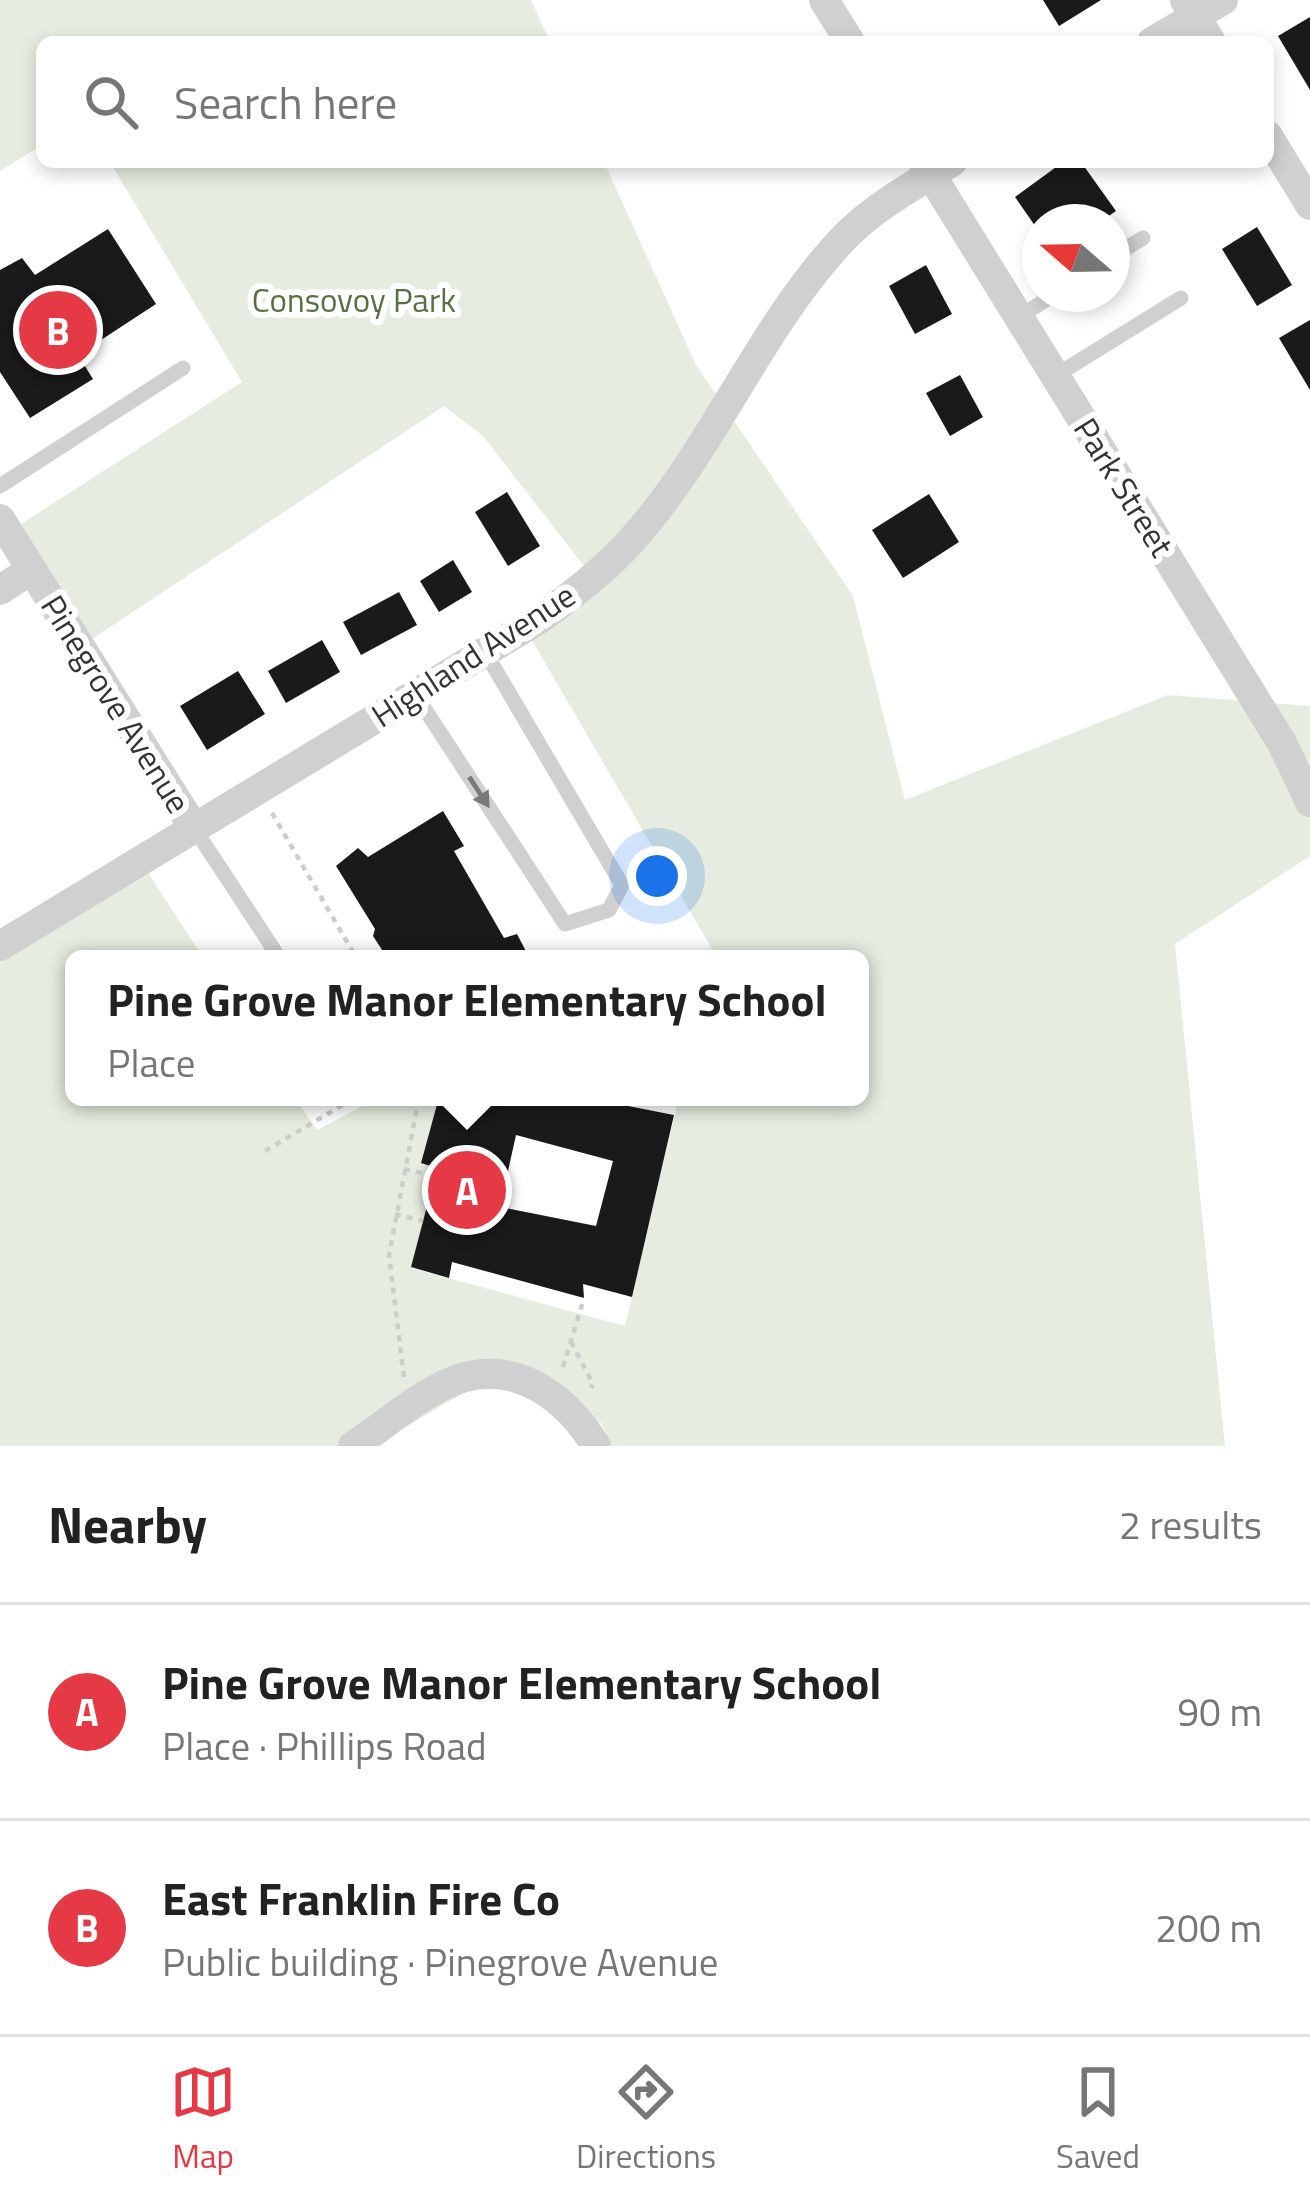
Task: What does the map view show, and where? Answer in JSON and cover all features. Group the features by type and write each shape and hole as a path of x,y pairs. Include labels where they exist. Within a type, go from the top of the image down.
{"street":[{"path":"824,0 846,36"},
{"path":"1164,36 1223,0"},
{"path":"1274,146 1310,206"},
{"name":"Highland Avenue","path":"0,946 578,590 631,541 685,468 778,317 862,221 932,168"},
{"name":"Park Street","path":"936,168 1019,317 1282,743 1310,802"},
{"name":"Pinegrove Avenue","path":"0,519 194,828"},
{"path":"0,590 31,570"},
{"path":"353,1446 465,1377 503,1373 557,1398 580,1419 596,1446"}],"lane":[{"path":"1130,246 1143,238"},
{"path":"1055,376 1181,298"},
{"path":"1019,317 1027,312"},
{"path":"0,486 183,368"},
{"path":"415,694 566,924 609,910 622,885 484,652"},
{"path":"194,828 274,950"}],"path":[{"path":"269,808 352,950"},
{"path":"265,1151 341,1106"},
{"path":"404,1383 389,1255 417,1106"},
{"path":"404,1169 435,1176"},
{"path":"395,1214 423,1221"},
{"path":"561,1372 584,1298"},
{"path":"571,1342 592,1388"}],"green space":[{"path":"0,0 531,0 547,36 36,36 36,149 0,171"},
{"name":"Consovoy Park","path":"114,168 607,168 696,365 853,596 905,800 1168,695 1310,706 1310,856 1175,944 1225,1446 612,1446 601,1423 494,1375 373,1446 0,1446 0,949 141,862 198,950 65,950 65,1106 300,1106 317,1130 363,1106 437,1106 421,1162 437,1168 411,1268 625,1326 677,1106 869,1106 869,950 712,950 523,625 591,575 483,436 444,406 80,647 7,533 242,382"}],"building":[{"path":"1043,0 1101,0 1059,26"},
{"path":"1310,17 1310,90 1278,36"},
{"path":"1055,168 1085,168 1111,204 1022,204 1015,197"},
{"path":"1257,227 1292,285 1257,306 1222,249"},
{"path":"108,229 156,304 78,355 93,379 30,418 0,372 0,270 22,258 35,275"},
{"path":"926,265 952,314 915,334 889,286"},
{"path":"1310,320 1310,390 1279,338"},
{"path":"960,375 983,417 950,436 926,393"},
{"path":"507,492 540,546 508,566 475,512"},
{"path":"929,494 959,542 903,578 872,530"},
{"path":"453,560 472,592 439,612 420,581"},
{"path":"399,592 417,625 361,655 343,622"},
{"path":"322,640 340,672 286,703 268,671"},
{"path":"238,671 265,714 207,750 180,706"},
{"path":"443,811 464,846 454,851 504,938 517,934 525,950 382,950 373,936 375,929 336,866 358,848 368,857"},
{"path":"437,1106 628,1106 674,1115 632,1297 583,1284 584,1298 452,1262 449,1278 411,1267 437,1168 421,1163","holes":["516,1135 613,1161 596,1226 500,1207"]}],"place":[{"name":"East Franklin Fire Co","path":"58,330"},
{"name":"Pine Grove Manor Elementary School","path":"467,1190"}]}
